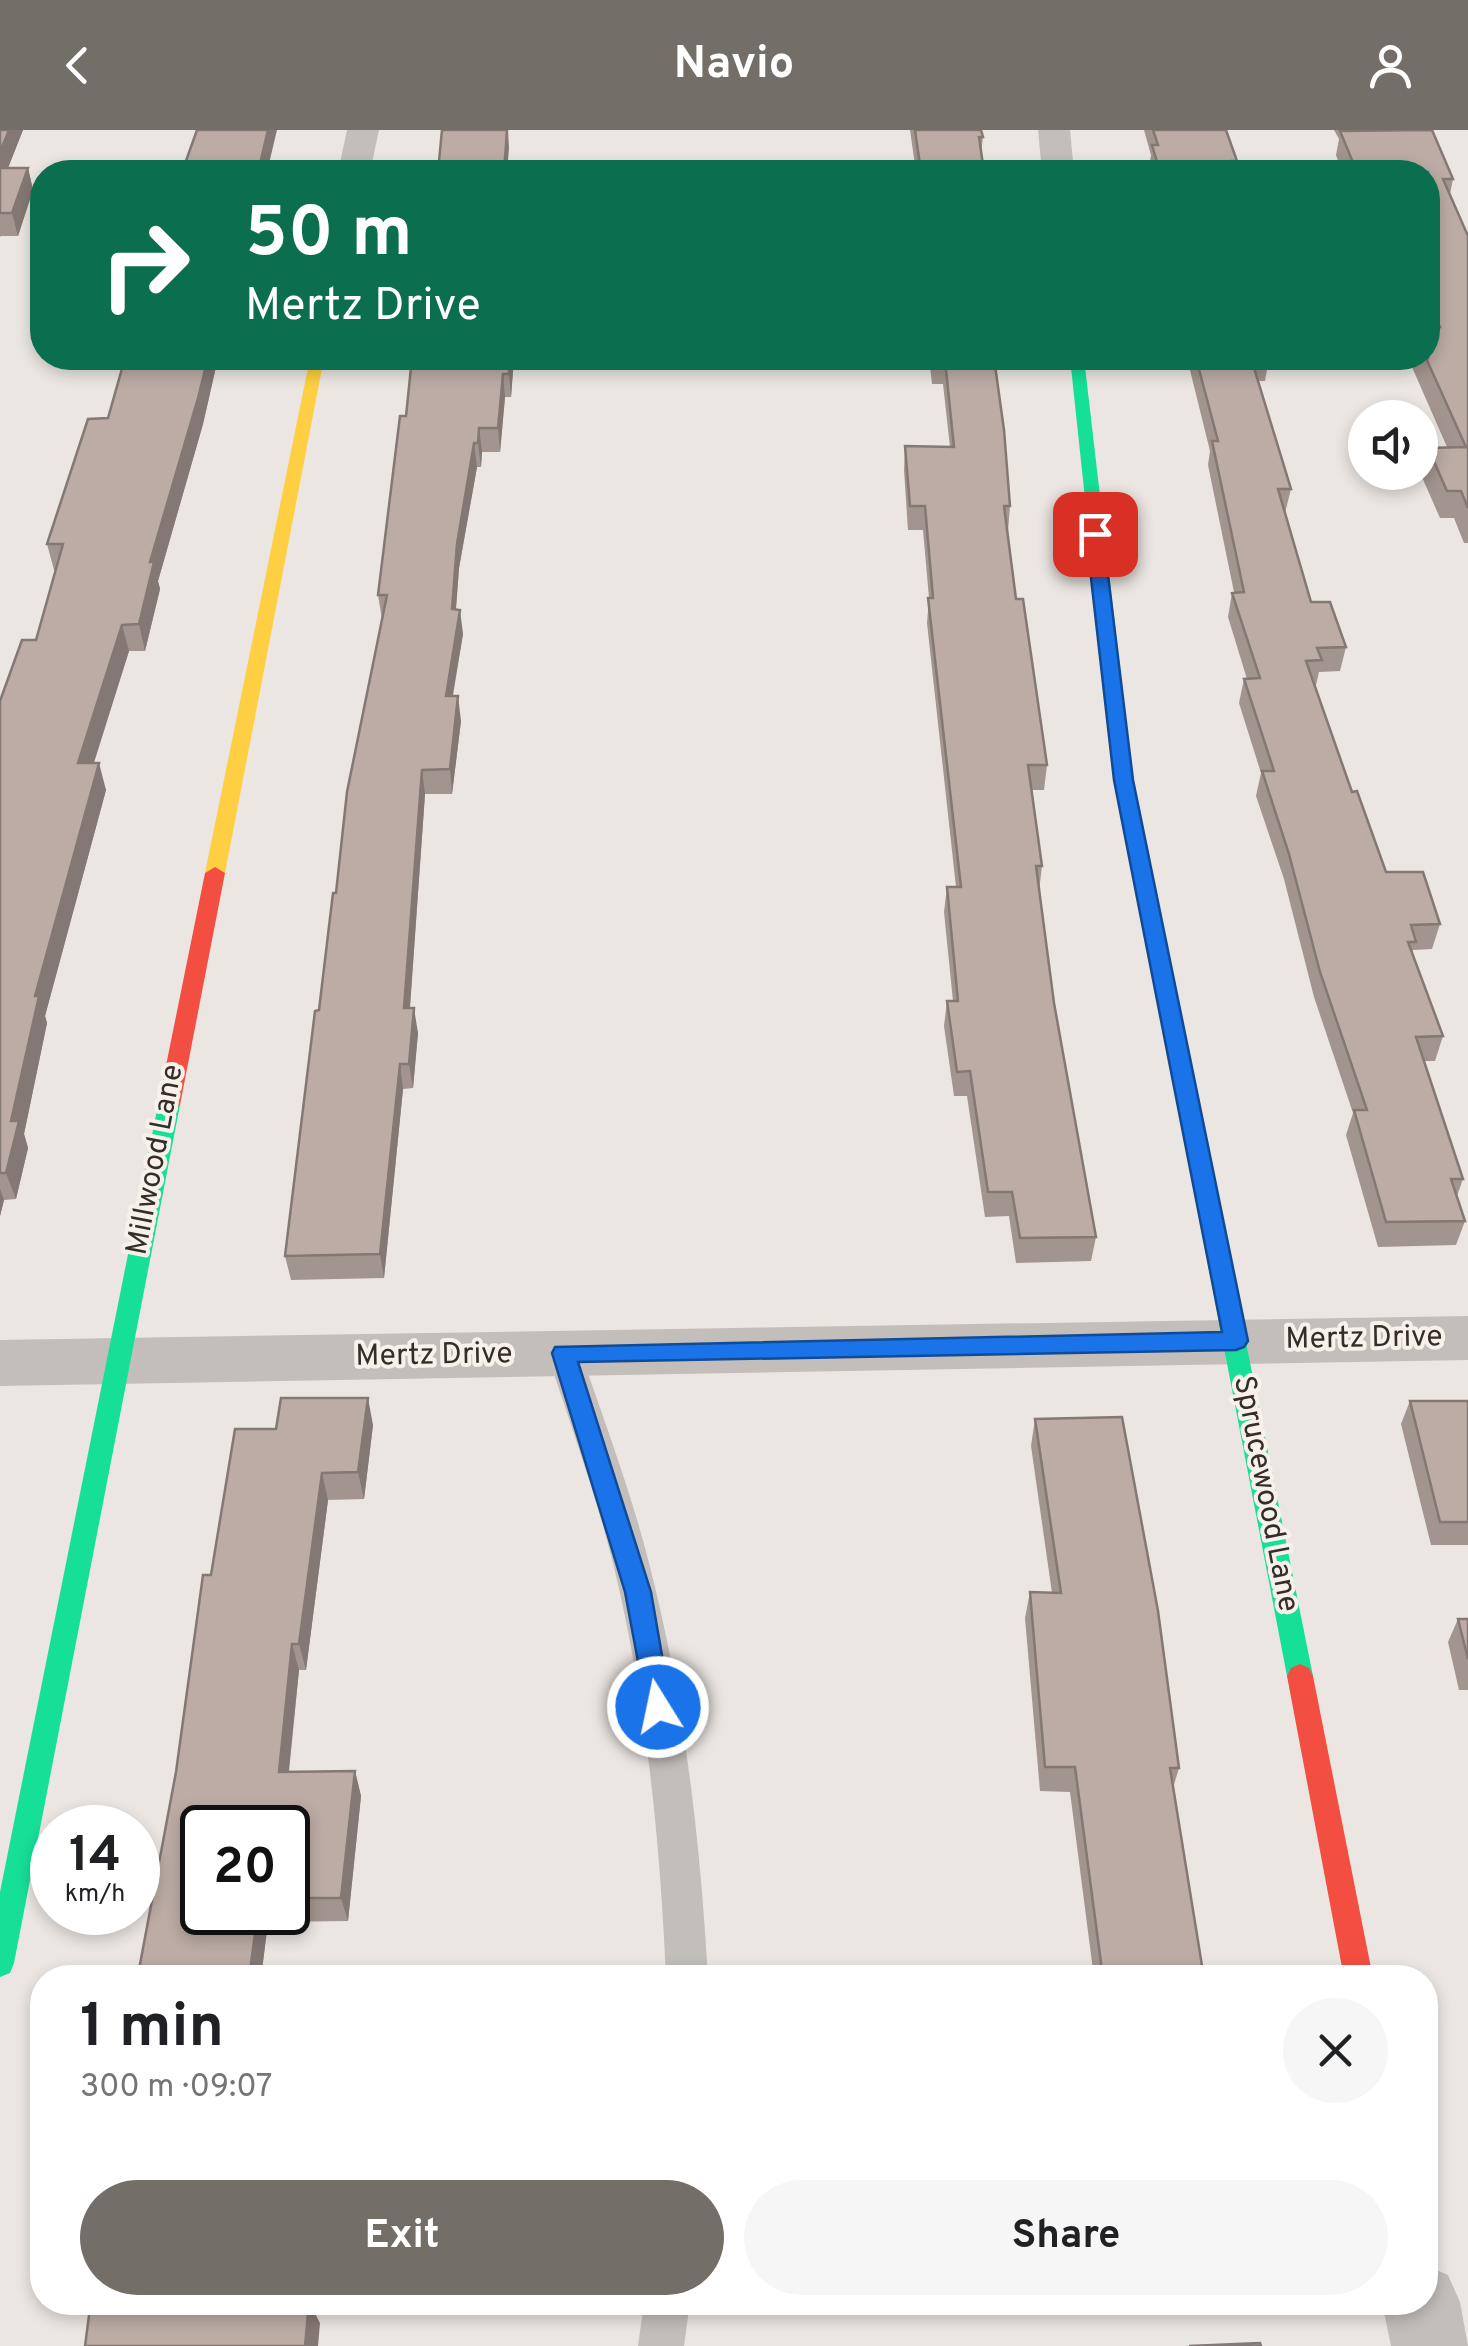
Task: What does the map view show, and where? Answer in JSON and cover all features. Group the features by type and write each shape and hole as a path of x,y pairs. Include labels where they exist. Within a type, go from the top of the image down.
{"street":[{"path":"357,160 363,130"},
{"path":"1054,130 1057,160"},
{"name":"Millwood Lane","path":"0,1963 315,370"},
{"name":"Sprucewood Lane","path":"1078,370 1124,780 1356,1965"},
{"name":"Mertz Drive","path":"0,1363 1468,1338"},
{"path":"1424,2315 1430,2346"}],"lane":[{"path":"564,1353 638,1592 664,1745 684,1908 686,1965"},
{"path":"661,2346 665,2315"}],"building":[{"path":"0,130 9,130 0,152"},
{"path":"197,130 268,130 261,160 186,160"},
{"path":"442,130 507,130 505,160 439,160"},
{"path":"915,130 981,130 982,160 919,160"},
{"path":"1153,130 1226,130 1237,160 1156,160 1152,145 1158,145"},
{"path":"1432,130 1453,179 1443,179 1468,236 1468,508 1461,491 1447,491 1438,471 1438,448 1466,447 1431,370 1440,370 1440,160 1352,160 1340,131"},
{"path":"0,168 28,168 12,213 0,213"},
{"path":"122,370 205,370 150,562 154,562 139,624 122,625 78,763 99,763 35,996 39,996 11,1121 19,1121 6,1173 0,1173 0,701 22,640 36,640 63,544 47,544 88,419 108,418"},
{"path":"411,370 509,370 509,374 503,374 498,428 479,428 478,443 474,443 457,544 452,609 460,610 446,696 458,696 450,769 422,770 404,1008 414,1008 409,1064 400,1064 380,1254 285,1256 347,792 387,595 378,595 400,416 406,416"},
{"path":"946,370 996,370 1010,506 1004,506 1016,599 1023,599 1047,765 1028,765 1042,866 1036,866 1054,1003 1096,1237 1020,1238 1012,1192 988,1192 970,1071 957,1072 947,1001 958,1001 947,887 961,887 928,598 933,598 925,506 910,506 905,446 954,447"},
{"path":"1199,370 1255,370 1291,489 1278,489 1311,602 1330,602 1346,647 1317,648 1322,660 1306,661 1352,792 1357,791 1386,872 1423,872 1440,924 1411,925 1416,942 1408,942 1443,1036 1416,1037 1463,1179 1451,1179 1465,1221 1386,1222 1354,1110 1367,1110 1320,972 1262,771 1274,771 1244,679 1260,678 1232,593 1244,592 1212,441 1218,441"},
{"path":"281,1398 368,1398 358,1472 322,1473 299,1644 292,1644 279,1772 355,1771 341,1898 310,1898 310,1805 180,1805 180,1935 255,1935 251,1965 140,1965 145,1935 160,1935 160,1857 203,1575 211,1575 235,1429 276,1429"},
{"path":"1410,1401 1468,1401 1468,1522 1440,1522"},
{"path":"1122,1417 1158,1611 1179,1768 1170,1768 1202,1965 1101,1965 1075,1767 1045,1767 1030,1592 1061,1593 1035,1419"},
{"path":"1458,1619 1468,1619 1468,1659"},
{"path":"89,2315 308,2315 305,2346 85,2346"},
{"path":"1260,2343 1261,2346 1189,2346"}],"traffic: fast":[{"path":"1078,370 1124,780 1300,1676"},
{"path":"0,1963 169,1105"}],"traffic: slow":[{"path":"215,873 315,370"}],"traffic: jam":[{"path":"169,1105 215,873"},
{"path":"1300,1676 1356,1965"}],"route":[{"path":"658,1707 638,1592 564,1353 1236,1341 1124,780 1095,534"}]}
